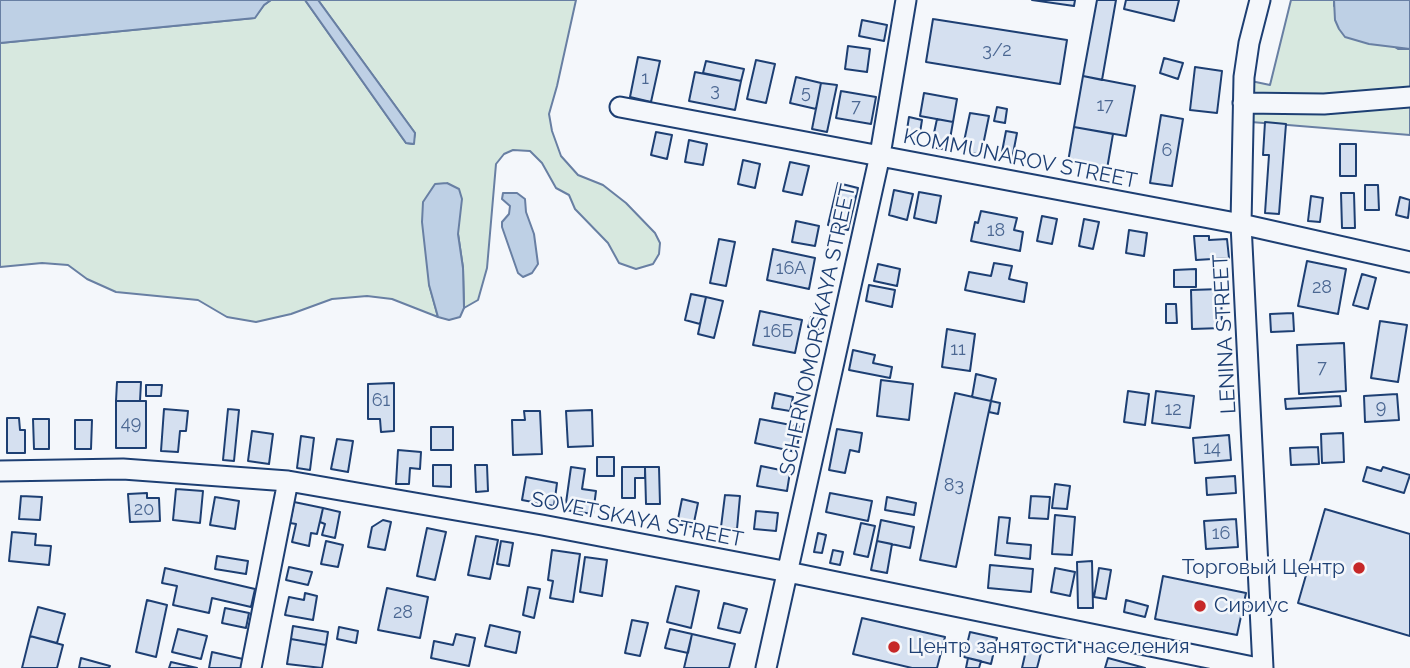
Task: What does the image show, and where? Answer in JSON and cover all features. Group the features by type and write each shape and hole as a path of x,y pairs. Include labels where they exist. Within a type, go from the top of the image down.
{"street":[{"name":"SСHERNOMORSKAYA STREET","path":"766,668 880,155 906,0"},
{"name":"LENINA STREET","path":"1260,0 1245,60 1241,224 1264,668"},
{"path":"1243,103 1325,104 1410,97"},
{"name":"KOMMUNAROV STREET","path":"620,107 1241,224 1410,262"},
{"name":"SOVETSKAYA STREET","path":"0,471 123,469 288,481 542,525 788,572 1258,668"},
{"path":"251,668 288,481"}],"shaded area":[{"path":"271,0 305,0 406,143 413,144 415,133 318,0 576,0 549,114 552,131 561,156 578,175 603,185 626,203 655,233 660,243 659,254 653,264 636,269 619,263 608,243 575,209 569,195 556,188 542,163 530,151 513,150 504,154 496,164 487,268 478,300 464,308 463,268 458,234 429,284 438,317 392,299 367,296 332,299 291,314 256,322 227,317 198,300 116,292 87,279 68,265 42,263 0,267 0,43 254,18"},
{"path":"1291,0 1334,0 1334,6 1398,49 1410,49 1410,135 1251,122 1251,81 1270,85"}],"water":[{"path":"0,0 271,0 255,18 0,43"},
{"path":"305,0 318,0 415,133 414,144 406,143"},
{"path":"1334,0 1410,0 1410,49 1369,44 1345,37 1335,20"},
{"path":"447,183 459,189 462,199 458,234 463,268 464,308 460,317 449,320 438,317 429,285 422,222 423,202 435,184"},
{"path":"503,193 517,193 525,199 526,212 534,234 538,264 532,273 523,277 518,273 502,227 510,206 502,199"}],"building":[{"path":"1032,0 1075,0 1074,6"},
{"path":"1097,0 1116,0 1102,80 1083,76"},
{"path":"1126,0 1179,0 1174,21 1124,9"},
{"path":"933,19 1067,40 1060,84 926,62"},
{"path":"862,20 887,25 884,41 859,36"},
{"path":"848,46 870,49 867,72 845,69"},
{"path":"638,57 660,61 651,102 630,97"},
{"path":"1164,58 1183,63 1178,79 1160,73"},
{"path":"756,60 775,64 766,103 747,99"},
{"path":"706,61 744,69 741,81 703,73"},
{"path":"1195,67 1222,71 1217,113 1190,110"},
{"path":"695,72 741,81 735,110 689,101"},
{"path":"1083,76 1135,86 1126,136 1074,127"},
{"path":"796,77 821,83 816,109 790,103"},
{"path":"821,83 837,85 827,132 812,129"},
{"path":"841,91 876,97 871,124 836,118"},
{"path":"924,93 957,99 953,122 920,116"},
{"path":"997,107 1007,109 1005,123 994,121"},
{"path":"970,113 989,116 981,155 962,151"},
{"path":"1161,115 1183,119 1172,186 1150,183"},
{"path":"909,117 922,120 919,139 906,136"},
{"path":"937,119 953,122 948,150 931,147"},
{"path":"1265,122 1286,124 1279,214 1265,213 1269,155 1263,155"},
{"path":"1074,127 1113,134 1107,169 1068,162"},
{"path":"1006,131 1017,133 1012,159 1001,157"},
{"path":"656,132 672,135 667,159 651,155"},
{"path":"689,140 707,144 703,165 685,162"},
{"path":"1340,144 1356,144 1356,176 1340,176"},
{"path":"743,160 760,164 755,188 738,184"},
{"path":"790,162 809,166 802,195 783,191"},
{"path":"838,183 858,188 848,230 828,225"},
{"path":"1365,185 1378,185 1379,210 1365,210"},
{"path":"894,190 913,194 907,220 889,215"},
{"path":"919,192 941,196 936,223 914,218"},
{"path":"1341,193 1354,193 1355,228 1342,228"},
{"path":"1311,196 1323,198 1320,222 1308,221"},
{"path":"1400,197 1410,200 1408,218 1396,215"},
{"path":"981,211 1017,218 1014,230 1023,232 1020,251 971,241 975,222 978,223"},
{"path":"1042,216 1057,219 1052,244 1037,241"},
{"path":"1084,219 1099,222 1093,249 1079,246"},
{"path":"796,221 819,226 815,246 792,242"},
{"path":"1129,230 1147,233 1144,256 1126,253"},
{"path":"1194,236 1209,236 1209,240 1227,239 1229,258 1196,260"},
{"path":"719,239 735,242 726,286 710,283"},
{"path":"773,249 815,258 809,289 767,280"},
{"path":"1307,261 1346,269 1338,314 1298,306"},
{"path":"994,263 1012,266 1009,279 1027,283 1024,302 965,290 969,272 991,276"},
{"path":"878,264 900,269 897,286 874,281"},
{"path":"1196,269 1196,287 1174,287 1174,270"},
{"path":"1362,274 1376,278 1368,309 1353,305"},
{"path":"869,285 895,290 892,307 866,301"},
{"path":"1221,289 1222,328 1192,329 1191,290"},
{"path":"691,294 706,297 700,324 685,320"},
{"path":"706,297 723,301 714,338 698,334"},
{"path":"1166,304 1176,304 1177,323 1166,323"},
{"path":"760,311 802,320 795,353 753,345"},
{"path":"1293,313 1294,331 1271,332 1270,314"},
{"path":"811,317 825,321 823,330 808,327"},
{"path":"1380,321 1407,325 1398,382 1371,378"},
{"path":"947,329 975,334 970,371 942,367"},
{"path":"1344,343 1346,391 1299,394 1297,345"},
{"path":"853,350 875,355 873,363 892,367 890,378 849,370"},
{"path":"976,374 996,379 991,401 972,397"},
{"path":"881,380 913,384 909,420 877,416"},
{"path":"117,382 141,382 140,401 116,401"},
{"path":"394,383 394,431 381,432 380,419 368,419 368,384"},
{"path":"146,385 162,385 161,396 146,396"},
{"path":"1128,391 1149,394 1145,425 1124,422"},
{"path":"1156,391 1194,396 1190,428 1152,423"},
{"path":"775,393 793,397 790,411 772,408"},
{"path":"955,393 991,401 956,567 920,560"},
{"path":"1397,394 1399,420 1365,422 1364,396"},
{"path":"1340,396 1341,406 1286,409 1285,399"},
{"path":"116,401 146,401 146,448 116,448"},
{"path":"991,401 1000,403 998,414 989,412"},
{"path":"164,409 188,411 186,431 180,431 178,452 161,451"},
{"path":"228,409 239,410 234,461 223,460"},
{"path":"592,410 593,446 568,447 566,411"},
{"path":"524,411 540,411 542,454 513,455 512,420 525,420"},
{"path":"7,418 19,418 20,430 25,430 25,453 7,453"},
{"path":"33,419 49,419 49,449 34,449"},
{"path":"760,419 801,427 796,452 755,443"},
{"path":"75,420 92,420 91,449 75,449"},
{"path":"431,427 453,427 453,450 431,450"},
{"path":"837,429 862,433 859,452 850,450 845,473 829,470"},
{"path":"252,431 273,434 269,464 248,461"},
{"path":"1343,433 1344,462 1322,463 1321,434"},
{"path":"1229,435 1231,460 1195,463 1193,438"},
{"path":"301,436 314,438 310,470 297,468"},
{"path":"337,439 353,441 348,472 331,469"},
{"path":"1318,447 1319,464 1291,465 1290,448"},
{"path":"398,450 421,452 420,469 410,468 409,484 396,484"},
{"path":"597,457 614,457 614,476 597,476"},
{"path":"433,465 451,465 451,487 433,486"},
{"path":"475,465 487,465 488,491 476,492"},
{"path":"761,466 790,472 787,491 757,486"},
{"path":"571,467 585,469 582,489 596,491 593,514 565,510"},
{"path":"622,467 645,467 645,478 635,478 635,498 622,498"},
{"path":"645,467 659,467 660,504 646,504"},
{"path":"1367,467 1381,471 1383,467 1410,475 1404,493 1363,481"},
{"path":"1235,476 1236,493 1207,495 1206,478"},
{"path":"526,477 557,483 554,506 522,500"},
{"path":"1055,484 1070,486 1067,509 1052,508"},
{"path":"176,489 203,491 200,523 173,520"},
{"path":"147,493 147,498 159,498 160,521 130,522 128,494"},
{"path":"830,493 872,501 868,521 826,512"},
{"path":"725,495 740,496 737,529 721,527"},
{"path":"21,496 42,497 40,520 19,519"},
{"path":"1031,496 1050,497 1048,519 1029,518"},
{"path":"215,497 239,501 235,529 210,525"},
{"path":"887,497 916,503 914,515 885,510"},
{"path":"682,499 698,503 693,527 677,524"},
{"path":"294,502 323,508 317,534 311,533 309,546 292,542 296,524 290,523"},
{"path":"323,508 340,512 335,538 322,535 325,524 320,522"},
{"name":"Торговый Центр","path":"1325,509 1410,534 1410,636 1298,603"},
{"path":"756,511 778,513 776,531 754,529"},
{"path":"1055,515 1075,517 1072,555 1052,554"},
{"path":"999,517 1010,518 1007,543 1031,545 1030,559 995,555"},
{"path":"1236,519 1238,547 1206,549 1204,521"},
{"path":"383,520 391,522 385,550 368,547 372,527"},
{"path":"881,520 914,527 910,548 877,541"},
{"path":"861,523 875,526 868,557 854,554"},
{"path":"427,528 446,532 435,580 417,576"},
{"path":"12,532 36,534 35,545 51,546 49,565 9,561"},
{"path":"818,533 826,535 822,553 814,552"},
{"path":"476,536 498,540 490,579 468,575"},
{"path":"326,541 343,545 338,567 321,564"},
{"path":"501,541 513,543 509,566 497,564"},
{"path":"877,541 892,544 887,573 871,570"},
{"path":"552,550 580,554 573,602 550,598 553,581 548,580"},
{"path":"833,550 843,552 840,565 830,563"},
{"path":"217,556 248,561 246,574 215,569"},
{"path":"585,557 607,560 602,596 580,592"},
{"path":"1092,561 1093,608 1078,608 1077,562"},
{"path":"990,565 1033,569 1031,592 988,588"},
{"path":"289,567 312,572 308,585 286,580"},
{"path":"165,568 255,589 251,607 212,598 209,613 173,605 177,586 162,583"},
{"path":"1055,568 1075,572 1070,596 1051,592"},
{"path":"1099,568 1111,570 1106,599 1094,597"},
{"name":"Сириус","path":"1163,576 1246,593 1237,635 1155,619"},
{"path":"676,586 699,591 691,628 667,622"},
{"path":"528,587 540,589 534,618 523,615"},
{"path":"387,588 428,597 420,638 378,630"},
{"path":"305,593 317,596 313,620 285,615 289,597 304,600"},
{"path":"147,600 167,605 156,657 136,652"},
{"path":"1126,600 1148,606 1145,617 1124,612"},
{"path":"724,603 747,609 740,633 718,628"},
{"path":"38,607 65,614 57,643 30,636"},
{"path":"225,608 249,613 246,628 222,623"},
{"path":"862,618 945,637 937,668 912,668 853,654"},
{"path":"632,620 648,623 640,656 625,653"},
{"path":"490,625 520,632 516,653 485,646"},
{"path":"293,626 328,632 326,645 291,639"},
{"path":"339,627 358,631 356,643 337,639"},
{"path":"178,629 207,636 201,659 172,652"},
{"path":"670,629 692,634 688,653 665,648"},
{"path":"970,632 997,638 991,664 964,657"},
{"path":"456,634 475,638 469,666 431,658 434,641 453,645"},
{"path":"692,634 735,644 729,668 684,668"},
{"path":"30,636 63,645 57,668 22,668"},
{"path":"291,639 326,645 322,668 287,664"},
{"path":"1027,646 1042,649 1037,668 1022,668"},
{"path":"212,652 243,659 241,668 209,668"},
{"path":"81,658 110,666 79,668"},
{"path":"968,658 981,661 979,668 966,668"},
{"path":"1108,658 1145,668 1105,668"},
{"path":"171,662 197,668 169,668"}],"place":[{"name":"Торговый Центр","path":"1359,568"},
{"name":"Сириус","path":"1200,606"},
{"name":"Центр занятости населения","path":"894,647"}]}
